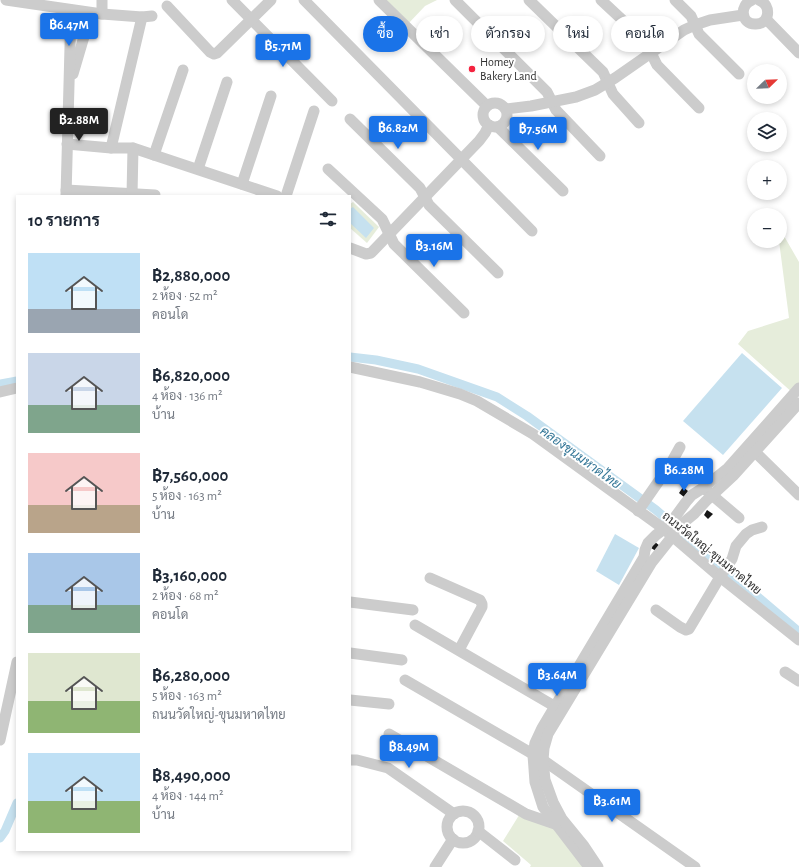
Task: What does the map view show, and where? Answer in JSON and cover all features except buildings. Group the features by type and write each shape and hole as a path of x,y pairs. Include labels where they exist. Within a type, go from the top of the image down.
{"street":[{"path":"6,0 55,4 71,10 96,14 147,16 111,148"},
{"path":"69,88 102,0"},
{"path":"232,0 332,101"},
{"path":"167,6 210,52 214,54 217,53 271,0"},
{"path":"304,0 532,231"},
{"path":"379,0 487,106"},
{"path":"455,0 547,92 556,110 600,156"},
{"path":"529,0 603,72 613,94 639,123"},
{"path":"601,0 645,41 656,65 700,108"},
{"path":"675,0 691,16 699,34 738,74"},
{"path":"752,0 764,3 768,11 766,19 763,22 755,24 748,22 743,15 744,7 752,0"},
{"path":"71,10 66,193 155,195"},
{"path":"506,109 531,106 576,97 596,90 695,24 743,15"},
{"path":"766,19 799,53"},
{"path":"154,155 183,70"},
{"path":"198,170 227,82"},
{"path":"242,184 271,96"},
{"path":"351,248 368,254 480,141 485,133 493,126 503,124 506,121 506,109 500,104 492,103 487,106 484,111 484,119 493,126 563,191"},
{"path":"286,195 314,111"},
{"path":"350,119 420,188 429,205 498,273"},
{"path":"67,144 111,148 133,148 274,195"},
{"path":"132,195 133,148"},
{"path":"328,169 382,219 394,244 464,313"},
{"name":"ถนนวัดใหญ่-ขุนมหาดไทย","path":"351,367 420,382 460,394 478,402 533,434 640,508 668,533 722,574 799,640"},
{"path":"0,392 16,388"},
{"path":"598,867 584,846 543,807 535,782 538,758 535,743 542,728 559,708 648,559 679,520 694,514 708,492 733,476 752,449 794,407 799,388"},
{"path":"640,508 670,465 680,447"},
{"path":"752,449 799,495"},
{"path":"708,492 739,518"},
{"path":"656,610 680,627 689,630 732,559 736,546 746,534 752,530 762,527"},
{"path":"430,578 480,600 482,604 459,650"},
{"path":"351,602 413,610"},
{"path":"415,625 559,708"},
{"path":"351,653 402,660"},
{"path":"0,740 16,667"},
{"path":"785,672 799,681"},
{"path":"405,680 538,758 695,867"},
{"path":"351,700 389,704"},
{"path":"389,734 526,814 559,822 589,867"},
{"path":"351,760 357,760 388,768 454,814"},
{"path":"464,811 474,815 479,825 474,839 465,843 460,843 453,839 447,828 450,818 454,814 464,811"},
{"path":"478,831 515,860"},
{"path":"435,867 453,839"}],"green space":[{"path":"379,0 437,0 425,6 408,24 408,16 396,16"},
{"path":"353,202 379,227 367,243 351,229 351,203"},
{"path":"787,241 799,262 799,388 794,394 738,344 748,331 789,318 780,248 787,248"},
{"path":"521,812 555,824 589,867 530,867 531,865 503,841"}],"water":[{"path":"353,207 374,228 366,238 351,224 351,208"},
{"path":"742,353 782,388 723,455 683,421"},
{"path":"615,534 639,548 619,585 596,571"}],"waterway":[{"name":"คลองขุนมหาดไทย","path":"351,357 376,360 418,369 497,397 527,416 656,510 799,632"},
{"name":"คลองขุนมหาดไทย","path":"0,384 16,381"},
{"path":"0,838 5,831 16,805"}],"place":[{"name":"Homey Bakery Land","path":"472,69"}]}
